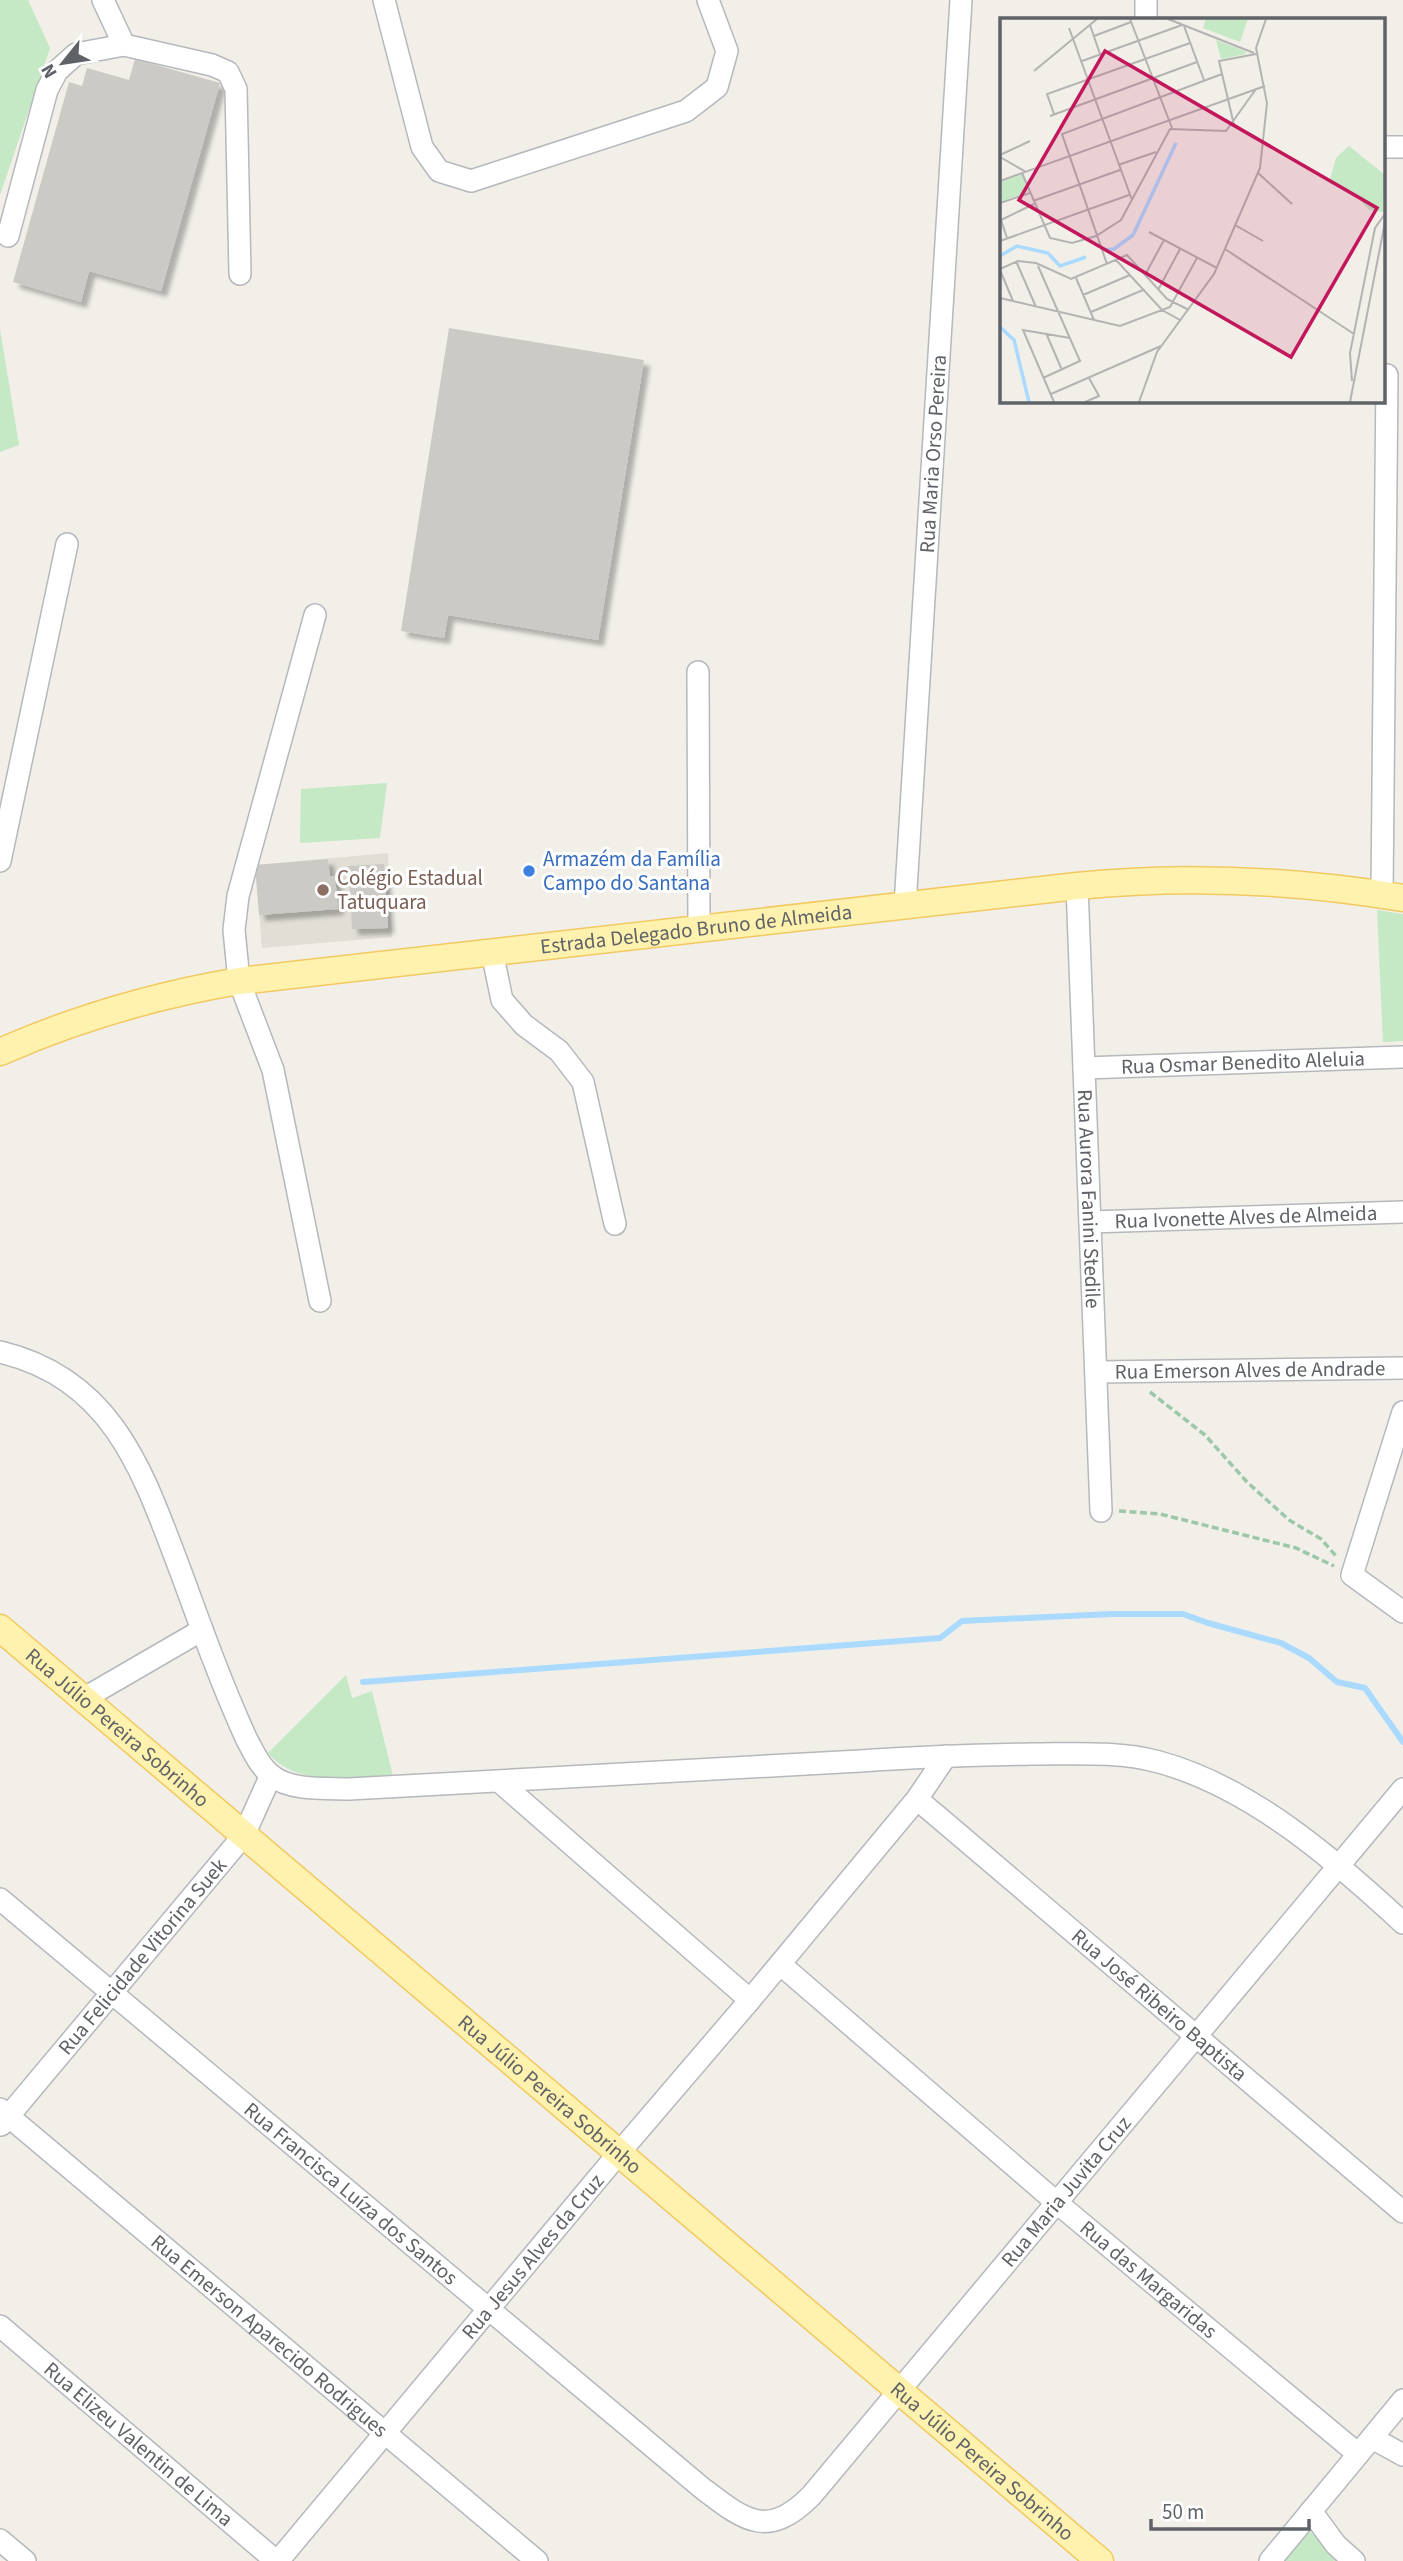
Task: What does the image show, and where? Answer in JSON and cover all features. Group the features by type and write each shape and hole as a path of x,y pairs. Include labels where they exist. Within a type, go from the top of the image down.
{"main road":[{"name":"Estrada Delegado Bruno de Almeida","path":"0,1052 104,1011 239,981 1077,886 1172,880 1249,881 1392,896"},
{"name":"Rua Júlio Pereira Sobrinho","path":"0,1628 1100,2561"}],"street":[{"path":"103,0 124,45"},
{"path":"384,0 422,147 439,171 471,181 686,111 717,87 727,51 708,0"},
{"name":"Rua Maria Orso Pereira","path":"905,906 961,0"},
{"path":"1146,0 1146,18"},
{"path":"8,236 47,90 57,71 76,54 124,45 212,65 228,72 236,89 240,274"},
{"path":"1391,375 1392,896"},
{"path":"0,861 67,544"},
{"path":"315,615 234,912 239,981 273,1070 320,1301"},
{"path":"698,673 699,930"},
{"name":"Rua Aurora Fanini Stedile","path":"1077,886 1101,1511"},
{"path":"492,952 502,1000 524,1025 559,1051 583,1082 615,1224"},
{"name":"Rua Osmar Benedito Aleluia","path":"1084,1068 1403,1056"},
{"name":"Rua Ivonette Alves de Almeida","path":"1090,1222 1403,1212"},
{"path":"0,1352 46,1368 71,1383 116,1430 149,1488 246,1738 271,1775 285,1782 326,1788 500,1782 946,1756 1096,1753 1128,1755 1161,1763 1228,1790 1340,1865 1403,1923"},
{"name":"Rua Emerson Alves de Andrade","path":"1096,1372 1403,1368"},
{"path":"1403,1412 1352,1575 1403,1612"},
{"path":"83,1699 202,1630"},
{"name":"Rua Jesus Alves da Cruz","path":"277,2561 917,1800 946,1756"},
{"name":"Rua Felicidade Vitorina Suek","path":"3,2117 112,1993 244,1835 271,1775"},
{"path":"500,1782 750,2000"},
{"name":"Rua Maria Juvita Cruz","path":"702,2488 747,2519 760,2522 789,2515 811,2496 1403,1789"},
{"name":"Rua José Ribeiro Baptista","path":"917,1800 1403,2212"},
{"name":"Rua Francisca Luíza dos Santos","path":"0,1899 702,2488"},
{"name":"Rua das Margaridas","path":"780,1964 1056,2202 1365,2446 1403,2455"},
{"name":"Rua Emerson Aparecido Rodrigues","path":"3,2117 537,2561"},
{"name":"Rua Elizeu Valentin de Lima","path":"0,2326 277,2561"},
{"path":"1270,2561 1403,2400"},
{"path":"1311,2511 1336,2545 1354,2561"},
{"path":"0,2540 24,2561"}],"path":[{"path":"1121,1371 1205,1435 1247,1482 1289,1520 1321,1539 1352,1575"},
{"path":"1101,1511 1135,1510 1160,1514 1284,1545 1311,1554 1352,1575"}],"shaded area":[{"name":"Colégio Estadual Tatuquara","path":"388,853 392,937 262,948 255,865"}],"green space":[{"path":"0,0 28,0 50,48 0,195"},
{"path":"0,329 19,445 0,452"},
{"path":"387,783 380,838 300,843 301,789"},
{"path":"1377,910 1403,914 1403,1041 1383,1042"},
{"path":"346,1675 352,1698 372,1691 393,1776 343,1779 310,1776 294,1772 268,1753"},
{"path":"1308,2530 1345,2561 1282,2561"}],"building":[{"path":"135,59 220,83 161,291 89,271 81,302 13,282 69,82 82,86 87,68 129,80"},
{"path":"449,328 644,360 598,640 448,615 444,638 401,631"},
{"path":"328,859 330,876 335,876 338,909 259,915 255,865"},
{"path":"384,864 388,928 352,929 348,866"}],"waterway":[{"path":"363,1682 940,1638 962,1621 1111,1614 1183,1614 1281,1643 1309,1658 1337,1682 1365,1688 1403,1742"}],"place":[{"name":"Armazém da Família Campo do Santana","path":"529,871"},
{"name":"Colégio Estadual Tatuquara","path":"323,890"}]}
